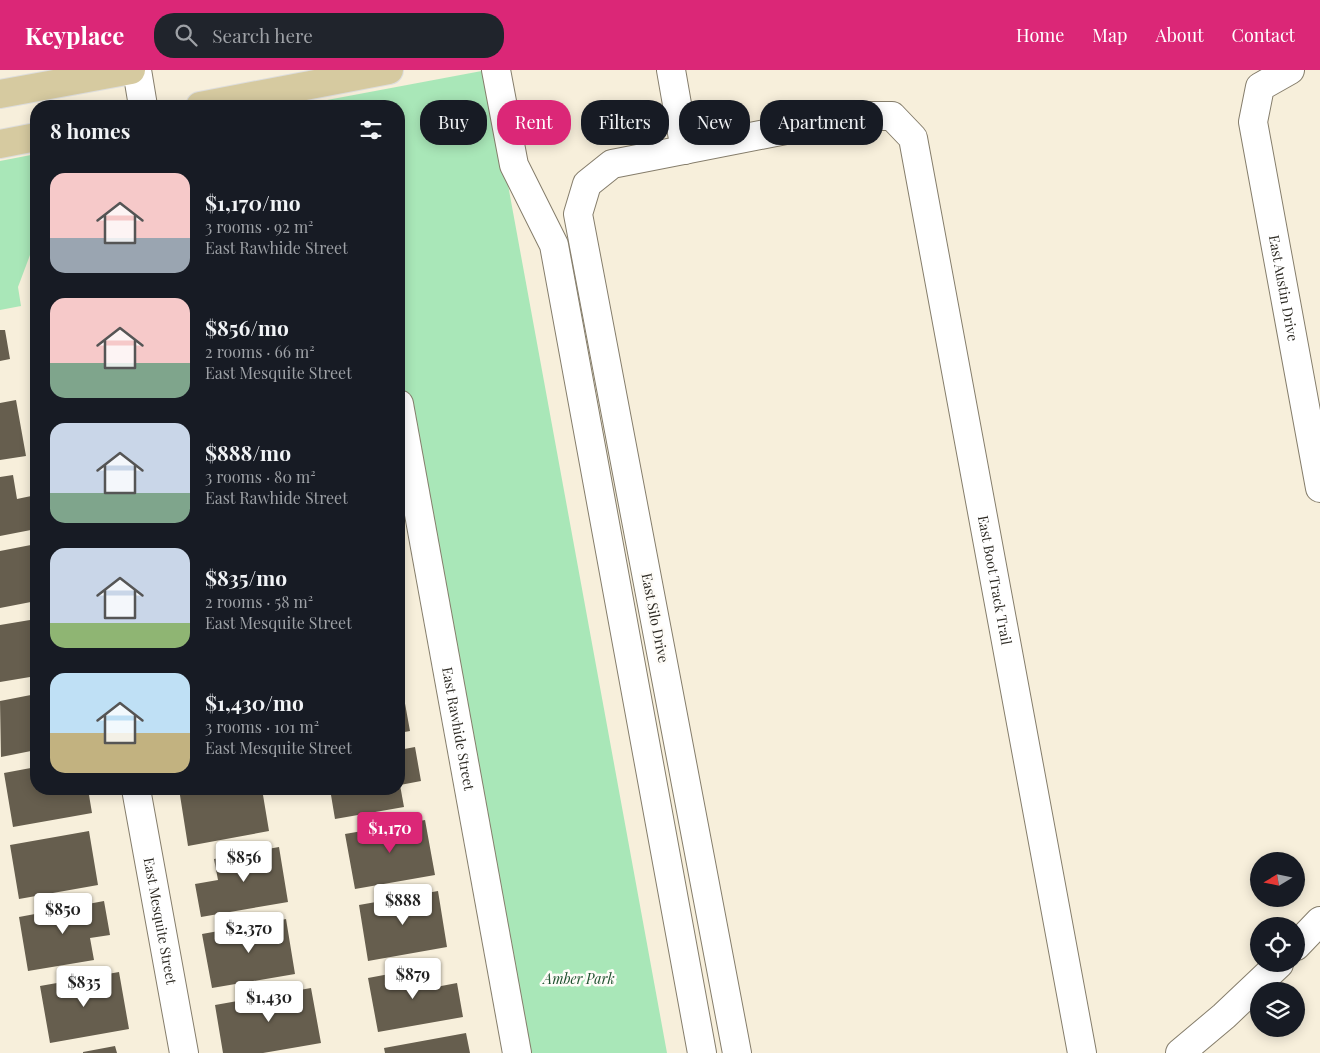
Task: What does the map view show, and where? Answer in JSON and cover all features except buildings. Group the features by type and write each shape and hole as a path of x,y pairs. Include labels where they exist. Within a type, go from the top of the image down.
{"main road":[{"path":"0,94 130,70"},
{"path":"232,100 389,70"},
{"path":"0,144 30,138"}],"street":[{"path":"137,70 142,100"},
{"path":"496,70 514,166 554,245 702,1053"},
{"path":"671,70 685,150"},
{"name":"East Austin Drive","path":"1290,70 1260,87 1253,122 1320,488"},
{"name":"East Boot Track Trail","path":"685,150 857,116 892,116 913,138 1082,1053"},
{"name":"East Silo Drive","path":"685,150 612,164 587,184 578,214 737,1053"},
{"name":"East Rawhide Street","path":"405,437 517,1053"},
{"name":"East Mesquite Street","path":"137,795 184,1053"},
{"path":"1305,937 1320,921"},
{"path":"1180,1053 1224,1016 1271,972"}],"green space":[{"name":"Amber Park","path":"487,70 497,125 497,145 501,145 667,1053 517,1053 405,437 405,100 327,100"},
{"path":"30,155 30,255 18,287 21,306 0,310 0,161"}]}
